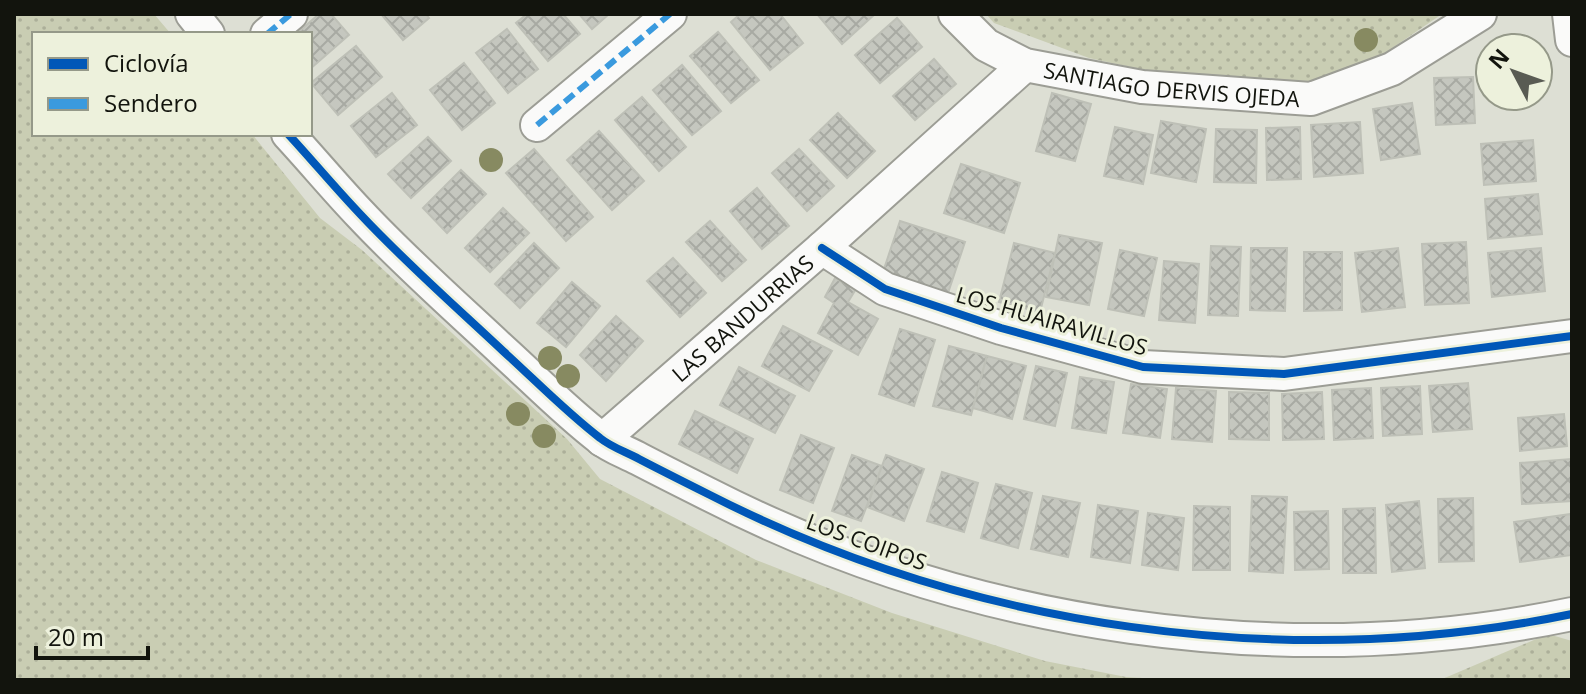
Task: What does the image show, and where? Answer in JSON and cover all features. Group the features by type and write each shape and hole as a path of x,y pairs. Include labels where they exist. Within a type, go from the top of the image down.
{"street":[{"path":"192,14 206,32"},
{"path":"269,32 291,14"},
{"path":"537,125 670,14"},
{"name":"SANTIAGO DERVIS OJEDA","path":"955,14 986,45 1025,65 1142,87 1311,99 1392,69 1480,14"},
{"path":"1569,14 1572,40"},
{"name":"LAS BANDURRIAS","path":"602,440 1025,65"},
{"name":"LOS COIPOS","path":"290,136 362,216 437,290 602,440 740,510 816,544 974,596 1055,614 1207,635 1304,639 1387,637 1471,631 1572,614"},
{"name":"LOS HUAIRAVILLOS","path":"822,248 885,289 1001,328 1143,367 1284,374 1572,336"}],"green space":[{"path":"14,14 154,14 169,32 32,32 32,136 254,136 320,218 362,250 567,439 600,479 756,560 892,613 1045,661 1126,677 1175,680 14,680"},
{"path":"986,14 1442,14 1385,53 1310,81 1186,79 1089,58 994,23"},
{"path":"1548,634 1572,641 1572,680 1440,680"}],"building":[{"path":"319,14 331,14 349,35 312,67 312,32 298,32"},
{"path":"381,14 426,14 429,18 403,40"},
{"path":"527,14 563,14 580,34 548,61 516,23"},
{"path":"579,14 609,14 592,29"},
{"path":"740,14 780,14 803,43 770,70 731,22"},
{"path":"817,14 875,14 842,44"},
{"path":"897,18 922,47 880,83 855,55"},
{"path":"507,29 538,69 508,93 476,53"},
{"path":"718,32 759,80 731,103 690,56"},
{"path":"356,46 382,77 338,115 312,82"},
{"path":"934,59 956,84 915,120 893,96"},
{"path":"464,63 495,103 462,130 430,90"},
{"path":"682,65 721,111 692,135 653,90"},
{"path":"1473,77 1475,123 1436,125 1434,78"},
{"path":"392,93 417,125 376,157 351,126"},
{"path":"1052,93 1091,104 1075,161 1036,151"},
{"path":"642,97 686,147 659,171 615,120"},
{"path":"1412,103 1420,154 1381,160 1373,109"},
{"path":"838,113 875,151 847,178 810,140"},
{"path":"1161,121 1206,129 1196,182 1151,173"},
{"path":"1360,122 1363,173 1314,177 1311,125"},
{"path":"1115,127 1153,135 1143,184 1104,176"},
{"path":"1300,127 1301,179 1267,180 1266,128"},
{"path":"1216,129 1257,130 1256,183 1214,182"},
{"path":"599,131 644,181 612,210 567,160"},
{"path":"428,137 451,161 411,198 388,174"},
{"path":"1533,140 1536,181 1484,185 1481,144"},
{"path":"534,149 593,217 566,241 506,173"},
{"path":"799,149 834,186 807,211 772,173"},
{"path":"961,164 1020,183 1004,233 944,213"},
{"path":"461,170 486,194 447,233 423,208"},
{"path":"757,188 789,226 762,249 730,211"},
{"path":"1538,194 1542,234 1488,239 1485,199"},
{"path":"503,208 529,233 490,272 465,248"},
{"path":"710,221 746,260 722,281 686,242"},
{"path":"900,221 965,242 948,293 883,272"},
{"path":"1059,235 1102,243 1089,305 1046,297"},
{"path":"1466,242 1469,303 1425,305 1422,244"},
{"path":"534,243 559,268 520,308 495,284"},
{"path":"1014,243 1055,253 1040,312 999,302"},
{"path":"1211,246 1241,247 1238,316 1208,315"},
{"path":"1251,248 1287,248 1285,311 1250,310"},
{"path":"1398,248 1405,307 1362,312 1355,253"},
{"path":"1541,248 1545,291 1492,297 1488,253"},
{"path":"1120,250 1157,258 1144,316 1108,309"},
{"path":"1304,252 1342,252 1342,310 1304,311"},
{"path":"673,258 706,293 680,317 647,281"},
{"path":"1164,261 1199,264 1195,323 1159,320"},
{"path":"835,278 856,289 848,302 878,319 858,355 818,333 834,303 825,297"},
{"path":"572,282 600,306 566,347 537,323"},
{"path":"616,316 643,341 606,381 580,355"},
{"path":"783,326 832,351 809,391 762,366"},
{"path":"900,329 935,340 914,406 879,394"},
{"path":"949,346 987,356 971,415 933,406"},
{"path":"987,356 1026,366 1012,419 973,408"},
{"path":"1036,366 1067,373 1055,426 1024,419"},
{"path":"739,367 795,396 775,433 720,405"},
{"path":"1080,377 1114,382 1106,433 1072,428"},
{"path":"1468,383 1472,429 1433,432 1429,386"},
{"path":"1131,384 1167,389 1160,438 1123,433"},
{"path":"1420,386 1422,434 1383,436 1381,388"},
{"path":"1176,388 1216,391 1212,442 1172,439"},
{"path":"1371,388 1373,438 1334,440 1332,390"},
{"path":"1229,392 1269,393 1269,440 1229,439"},
{"path":"1322,392 1324,439 1283,440 1282,394"},
{"path":"695,411 753,439 737,473 679,444"},
{"path":"1564,414 1567,446 1520,451 1518,418"},
{"path":"801,435 834,448 813,503 780,490"},
{"path":"852,455 882,466 861,521 832,511"},
{"path":"886,455 924,469 904,521 867,507"},
{"path":"1571,459 1572,501 1522,504 1520,463"},
{"path":"942,472 978,483 964,532 927,521"},
{"path":"996,484 1032,493 1018,548 981,538"},
{"path":"1043,496 1080,503 1068,557 1031,549"},
{"path":"1252,496 1287,497 1283,573 1249,571"},
{"path":"1473,498 1474,561 1439,562 1438,499"},
{"path":"1419,501 1425,568 1392,572 1386,505"},
{"path":"1098,505 1138,511 1130,563 1091,557"},
{"path":"1194,506 1230,507 1230,570 1193,570"},
{"path":"1375,508 1376,573 1343,573 1343,509"},
{"path":"1328,511 1329,569 1295,570 1294,512"},
{"path":"1148,513 1184,518 1178,570 1142,565"},
{"path":"1571,514 1572,555 1520,562 1514,522"}],"marked path":[{"path":"269,32 291,14"},
{"path":"537,125 670,14"}],"cycle path":[{"path":"290,136 395,250 600,438 710,495 810,541 914,578 1022,607 1131,627 1242,638 1353,639 1463,632 1572,614"},
{"path":"822,248 885,289 1001,328 1143,367 1284,374 1572,336"}]}
